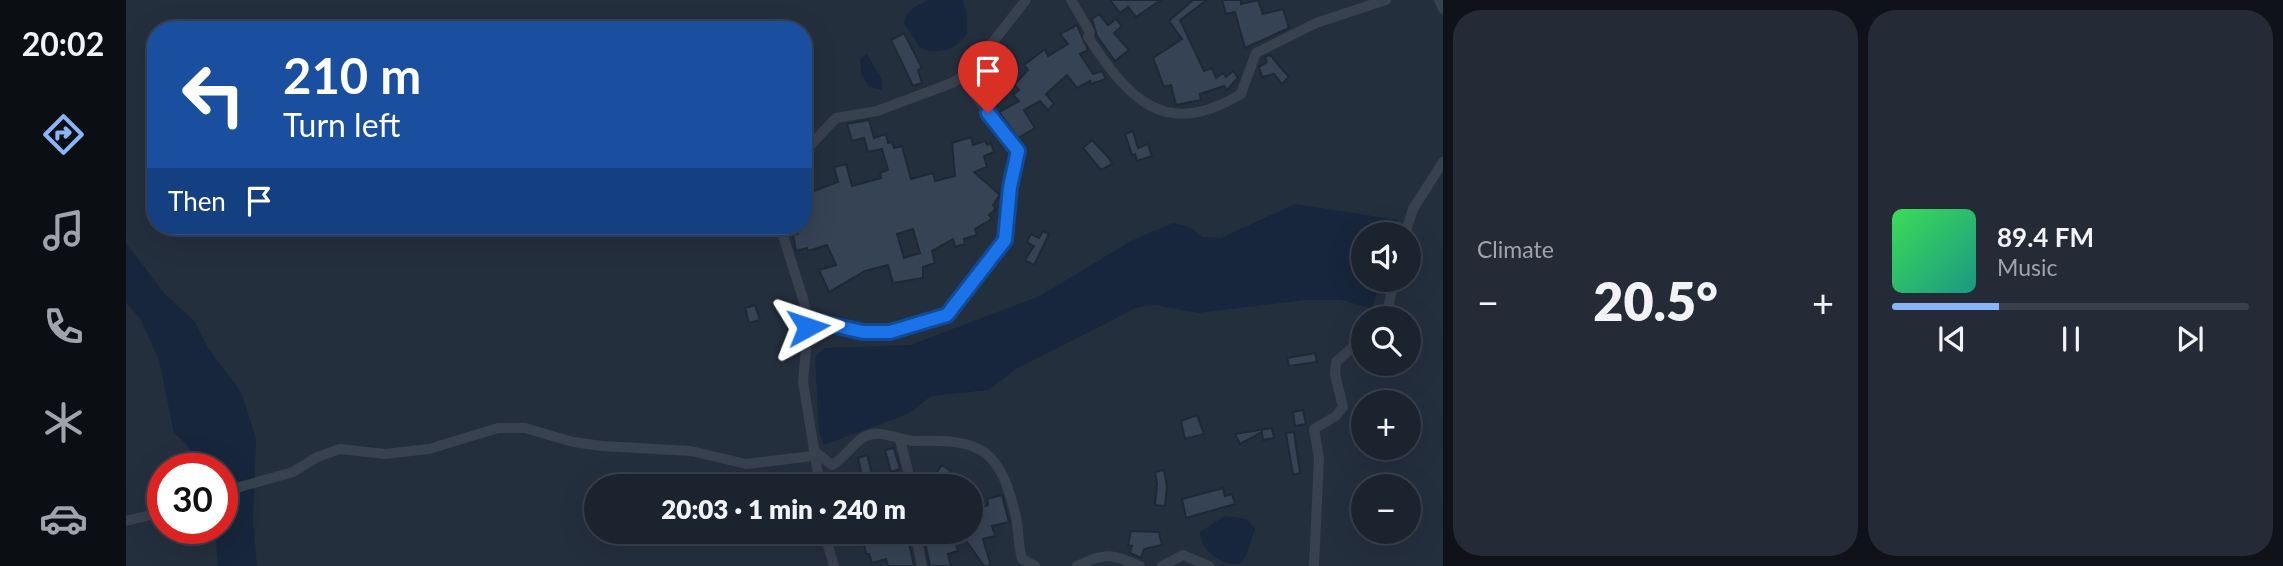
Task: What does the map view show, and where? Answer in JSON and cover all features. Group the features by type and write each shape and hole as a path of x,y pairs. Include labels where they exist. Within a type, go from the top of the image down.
{"street":[{"path":"812,143 836,118 877,111 961,77 981,60 1026,0"},
{"path":"1071,0 1090,32 1088,37 1113,75 1137,100 1157,110 1182,115 1218,106 1241,94 1256,53 1316,23 1386,0"},
{"path":"1439,0 1443,9"},
{"path":"806,319 863,332 890,332 947,315 1005,240 1010,187 1018,151 961,77"},
{"path":"1409,222 1413,209 1443,162"},
{"path":"783,235 806,319 803,382 817,474"},
{"path":"1314,566 1319,457 1314,429 1336,416 1343,407 1335,374 1336,362 1351,347"},
{"path":"238,487 293,472 317,457 340,449 385,454 429,449 498,428 525,428 573,442 601,446 691,451 746,464 813,454 832,465 865,436 884,434 900,440 944,439 987,451 999,468 1016,519 1022,559 1035,566"},
{"path":"900,440 909,474"},
{"path":"126,521 147,516"},
{"path":"828,544 834,566"},
{"path":"917,544 922,566"},
{"path":"1077,566 1098,555 1109,555 1140,566"},
{"path":"1162,566 1183,555 1209,566"}],"water":[{"path":"929,0 962,0 967,13 967,34 958,44 946,50 920,48 904,23 910,11"},
{"path":"867,54 882,80 882,90 869,87 861,73 860,59"},
{"path":"1295,204 1398,220 1351,222 1351,292 1377,292 1373,306 1343,300 1305,300 1198,313 1156,305 1138,307 1014,370 989,390 931,396 910,413 824,445 819,432 815,357 825,348 910,345 1040,296 1131,241 1173,223 1190,227 1203,237 1221,238"},
{"path":"126,243 164,293 195,322 208,348 241,392 256,438 253,521 257,566 218,566 216,544 238,544 238,453 191,453 174,433 159,360 141,320 126,302"},
{"path":"1225,516 1247,519 1255,529 1246,556 1240,564 1219,560 1208,551 1201,539 1200,532"}],"building":[{"path":"1110,0 1161,0 1136,17 1128,7 1120,13"},
{"path":"1193,0 1207,0 1180,20 1204,71 1212,68 1216,78 1223,73 1226,77 1233,71 1238,78 1227,90 1224,86 1200,94 1201,100 1176,105 1171,85 1164,87 1153,58 1182,39 1169,21"},
{"path":"1222,0 1241,0 1241,4 1258,0 1263,14 1283,9 1289,28 1245,48 1235,12 1226,14"},
{"path":"1099,14 1108,25 1116,19 1122,26 1114,33 1129,50 1115,61 1097,36 1092,19"},
{"path":"1077,25 1088,50 1080,54 1093,74 1102,71 1106,79 1091,84 1090,81 1077,88 1067,75 1046,94 1054,104 1048,110 1040,101 1024,110 1035,128 1018,138 999,112 1019,101 1013,95 1019,90 1014,85 1028,70 1024,65 1045,49 1048,56 1068,44 1060,34"},
{"path":"904,33 922,68 918,70 922,83 913,86 891,40"},
{"path":"1270,55 1289,77 1282,84 1274,74 1262,77 1259,67 1267,62 1265,57"},
{"path":"869,120 874,138 886,134 888,143 892,142 894,148 902,146 911,179 933,173 935,181 955,176 952,143 971,137 973,145 985,141 987,145 991,143 994,152 984,156 987,167 974,172 1000,195 993,205 996,209 989,215 992,219 975,229 977,235 964,239 965,244 955,247 953,239 932,251 935,263 923,267 923,278 893,283 888,265 865,271 829,292 819,270 836,265 827,245 808,251 807,248 796,251 793,235 812,235 812,192 838,182 834,167 846,164 852,186 881,178 880,173 888,170 882,149 868,152 864,138 852,141 847,124","holes":["913,229 920,253 904,258 897,234"]},
{"path":"1133,131 1138,148 1148,144 1152,156 1137,161 1135,154 1132,155 1125,134"},
{"path":"1092,140 1112,164 1101,170 1083,148"},
{"path":"1043,231 1049,234 1034,265 1025,260 1034,246 1027,242 1031,234 1039,238"},
{"path":"755,305 760,320 749,323 745,308"},
{"path":"1315,353 1317,362 1289,366 1287,358"},
{"path":"1303,410 1306,424 1295,426 1293,412"},
{"path":"1197,415 1204,434 1185,439 1181,421"},
{"path":"1272,428 1274,438 1263,440 1262,432 1240,444 1235,434"},
{"path":"1294,432 1300,473 1293,475 1286,433"},
{"path":"894,448 900,469 891,472 885,450"},
{"path":"867,455 872,473 862,474 858,458"},
{"path":"942,465 951,471 949,474 935,474"},
{"path":"1164,470 1167,486 1165,506 1155,505 1155,472"},
{"path":"1223,488 1225,496 1232,494 1235,504 1186,518 1182,499"},
{"path":"1002,495 1009,522 992,526 995,536 983,539 983,507 988,505 987,499"},
{"path":"1131,531 1159,532 1162,545 1144,549 1141,558 1130,553 1132,546 1128,545"},
{"path":"983,539 991,566 984,566 968,544 983,544"},
{"path":"864,544 909,544 914,566 888,566 886,559 872,563 869,554 866,554"},
{"path":"925,544 956,544 958,551 948,554 951,566 930,566"}],"route":[{"path":"808,327 806,319 863,332 890,332 947,315 966,295 1005,240 1010,187 1018,151 988,113"}]}
